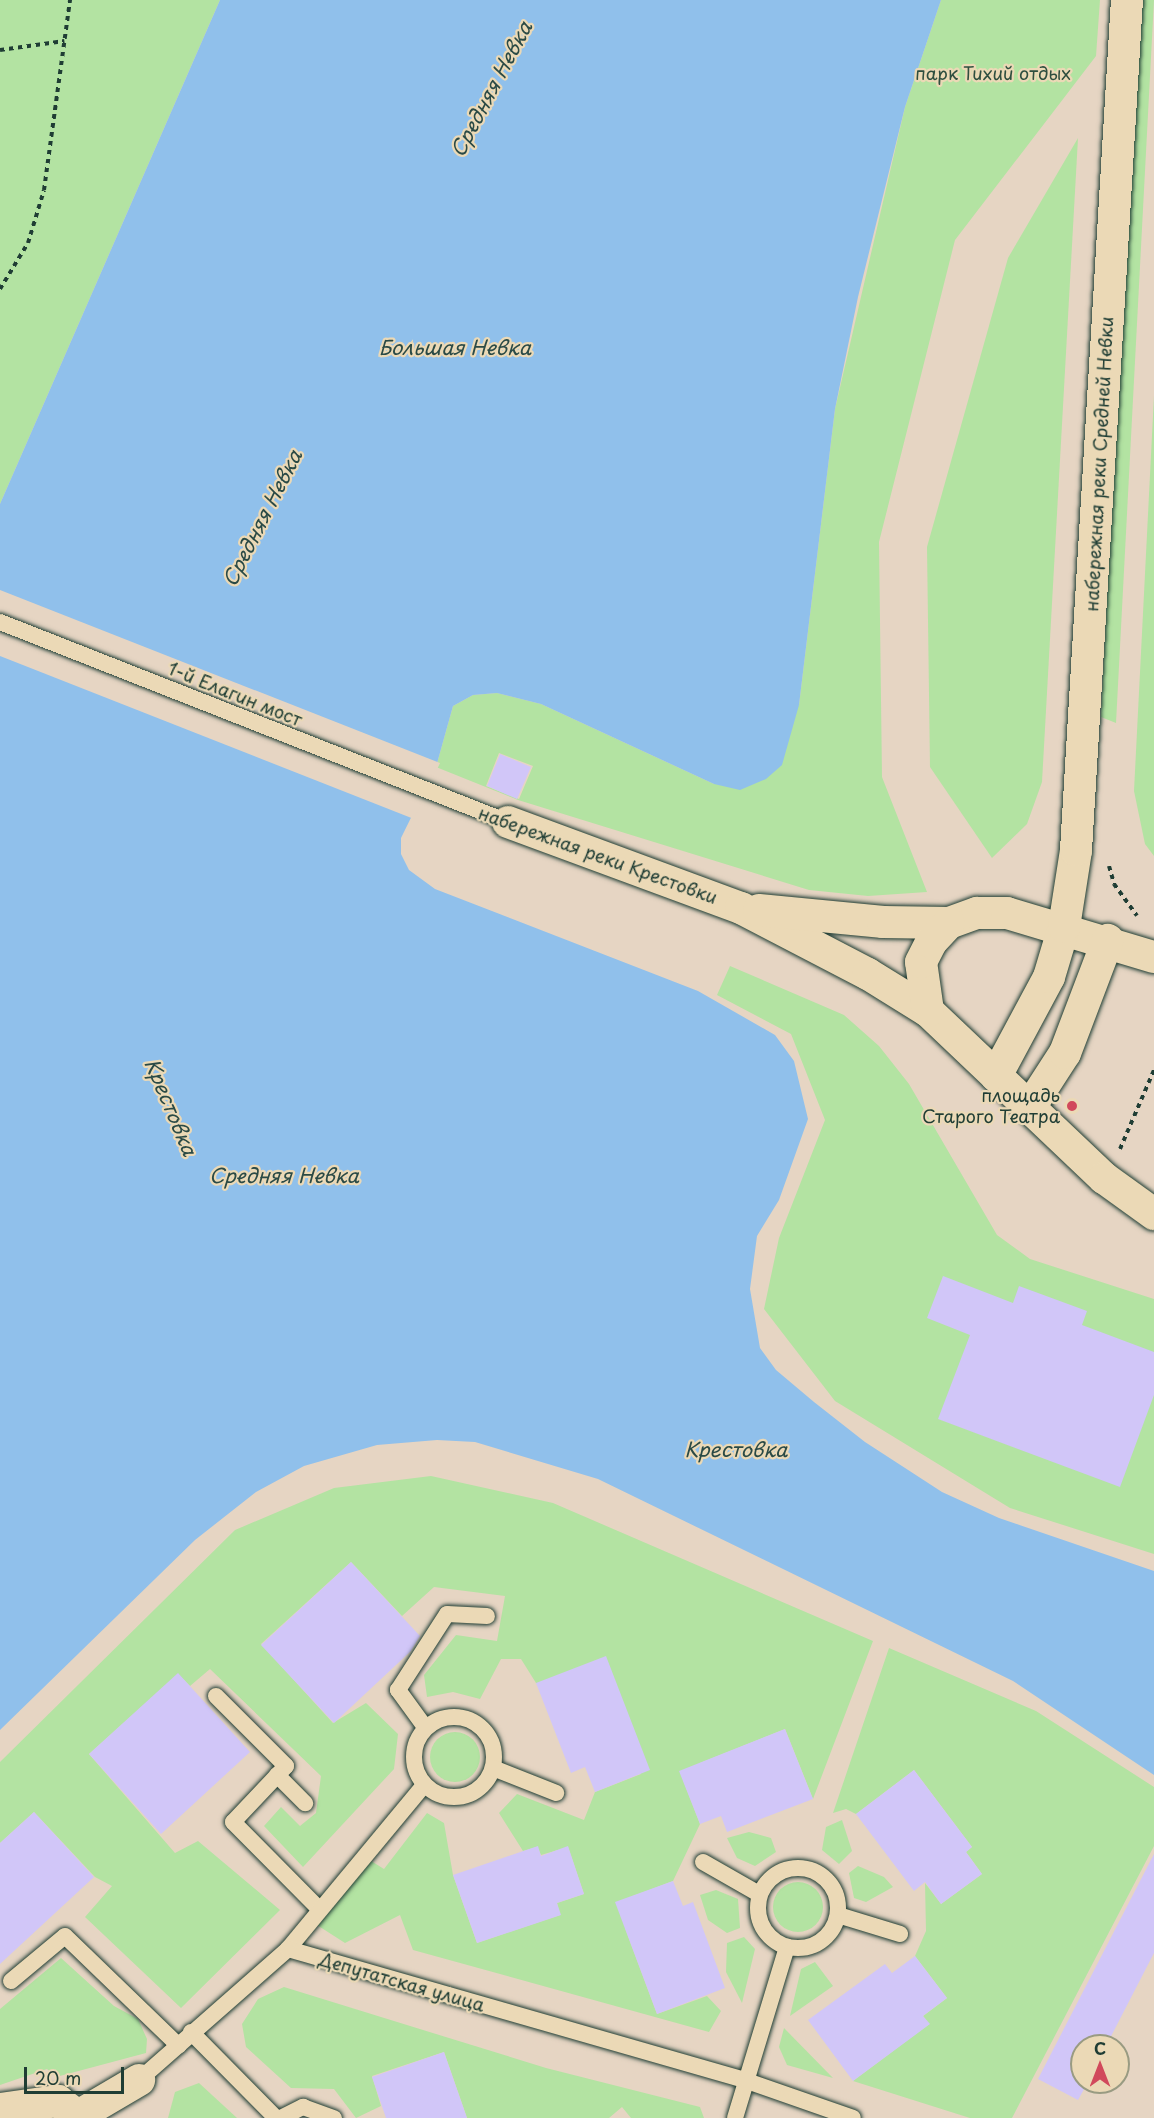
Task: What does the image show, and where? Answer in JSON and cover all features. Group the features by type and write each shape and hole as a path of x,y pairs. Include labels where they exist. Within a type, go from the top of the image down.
{"street":[{"name":"набережная реки Средней Невки","path":"1064,927 1076,850 1127,0"},
{"name":"набережная реки Крестовки","path":"507,822 741,908"},
{"path":"741,908 883,922 949,923 977,913 1007,913 1108,940 1154,957"},
{"path":"741,908 928,1011 1104,1178 1154,1214"},
{"path":"928,1011 921,962 931,942 949,923"},
{"path":"996,1076 1031,1018 1064,927"},
{"path":"1030,1107 1065,1053 1108,940"},
{"path":"0,2109 58,2101 78,2117 139,2080"}],"lane":[{"name":"1-й Елагин мост","path":"0,622 455,802"},
{"name":"набережная реки Крестовки","path":"455,802 507,822"},
{"path":"425,1727 398,1690 447,1614 487,1616"},
{"path":"216,1696 286,1766 233,1822 319,1909"},
{"path":"448,1717 473,1721 491,1740 493,1768 477,1791 449,1798 424,1785 413,1763 414,1750 425,1727 448,1717"},
{"path":"493,1768 556,1793"},
{"path":"277,1775 305,1803"},
{"path":"139,2080 288,1949 424,1785"},
{"path":"704,1862 759,1894"},
{"path":"794,1868 814,1870 834,1889 838,1915 819,1942 787,1947 765,1933 758,1914 759,1894 776,1874 794,1868"},
{"path":"838,1915 900,1934"},
{"path":"11,1981 65,1936 178,2046"},
{"path":"735,2118 787,1947"},
{"name":"Депутатская улица","path":"288,1949 747,2081 853,2118"},
{"path":"191,2032 279,2118 303,2108 334,2118"}],"path":[{"path":"0,289 28,243 44,190 70,0"},
{"path":"0,50 64,41"},
{"path":"1105,854 1114,884 1141,919"},
{"path":"1104,1178 1154,1070"}],"green space":[{"path":"0,0 220,0 0,504"},
{"name":"парк Тихий отдых","path":"941,0 1100,0 1096,56 955,240 879,542 882,777 927,892 868,896 809,890 518,800 436,767 453,706 473,695 497,693 541,704 714,784 799,705 835,409 905,107","holes":["499,753 533,766 519,799 486,786"]},
{"path":"1137,0 1154,0 1116,723 1101,717"},
{"path":"1078,138 1042,782 1027,824 992,858 930,767 927,547 1008,258"},
{"path":"1154,396 1154,856 1145,844 1134,791"},
{"path":"730,966 844,1015 879,1046 909,1084 997,1235 1030,1259 1154,1299 1154,1554 1010,1508 835,1401 764,1309 779,1238 825,1120 791,1034 717,995"},
{"path":"431,1476 553,1503 873,1641 813,1799 785,1729 700,1763 683,1780 700,1824 673,1881 628,1898 625,1928 657,2014 707,1996 721,2011 709,2032 413,1950 400,1915 345,1943 317,1925 368,1859 384,1869 427,1813 444,1823 453,1875 477,1943 560,1915 557,1903 584,1894 568,1847 541,1855 537,1847 523,1851 499,1813 517,1794 584,1820 595,1792 641,1774 632,1749 536,1683 521,1659 501,1659 480,1699 453,1692 427,1697 424,1675 456,1635 497,1641 505,1596 434,1587 402,1616 351,1562 261,1644 333,1723 366,1703 398,1734 394,1769 303,1867 264,1826 281,1807 300,1826 316,1813 321,1776 210,1669 190,1686 178,1674 89,1754 175,1853 198,1841 280,1910 181,2008 85,1917 112,1886 95,1877 34,1812 0,1843 0,1762 235,1530 334,1488"},
{"path":"889,1648 1036,1711 1154,1787 1154,1846 1012,2118 970,2118 853,2081 929,2024 923,2016 947,1998 915,1956 926,1931 925,1883 941,1904 982,1874 966,1852 972,1847 914,1770 856,1814 846,1809 833,1813"},
{"path":"455,1732 473,1739 480,1757 473,1775 455,1782 437,1775 430,1757 437,1739"},
{"path":"842,1820 852,1851 839,1864 822,1850 826,1827"},
{"path":"749,1832 771,1838 776,1852 755,1866 737,1858 727,1838"},
{"path":"858,1866 884,1877 893,1887 866,1902 854,1898 849,1873"},
{"path":"798,1882 816,1889 823,1907 816,1925 798,1932 780,1925 773,1907 780,1889"},
{"path":"716,1890 738,1899 740,1928 727,1933 708,1920 700,1895"},
{"path":"744,1937 755,1949 742,2003 726,1972 727,1943"},
{"path":"61,1958 114,2006 138,2019 147,2039 146,2053 56,2077 47,2069 0,2085 0,2009"},
{"path":"815,1962 833,1986 790,2016 801,1969"},
{"path":"284,1987 546,2068 700,2107 704,2118 631,2118 622,2107 609,2118 467,2118 444,2052 372,2076 381,2106 356,2118 334,2089 291,2088 246,2047 242,2024 258,1999"},
{"path":"784,2028 833,2078 787,2065 779,2047"},
{"path":"199,2083 237,2118 168,2118 175,2092"}],"water":[{"path":"220,0 941,0 905,107 858,297 835,409 799,705 782,765 766,779 740,790 714,784 541,704 497,693 473,695 453,706 436,767 401,838 401,854 409,870 435,889 698,991 775,1035 794,1061 808,1119 779,1200 757,1236 750,1289 760,1348 776,1370 814,1402 865,1442 942,1492 999,1518 1154,1571 1154,1775 1013,1681 598,1479 475,1442 437,1440 377,1445 304,1466 256,1492 195,1540 0,1730 0,504"}],"pier":[{"path":"0,590 440,763 414,819 0,656"}],"building":[{"path":"500,754 531,767 517,799 487,786"},
{"path":"943,1276 1013,1303 1019,1286 1087,1311 1082,1325 1154,1352 1154,1395 1120,1487 938,1419 970,1335 927,1318"},
{"path":"351,1562 420,1636 411,1651 334,1723 261,1645"},
{"path":"606,1656 650,1770 595,1792 585,1767 571,1773 536,1683"},
{"path":"178,1673 250,1752 161,1834 89,1754"},
{"path":"785,1729 813,1799 727,1832 721,1816 700,1824 679,1771"},
{"path":"914,1770 972,1847 966,1852 982,1874 941,1904 925,1882 914,1891 856,1814"},
{"path":"34,1812 94,1877 0,1964 0,1843"},
{"path":"538,1846 541,1856 568,1846 584,1894 557,1903 561,1915 477,1943 453,1875"},
{"path":"1154,1854 1154,1953 1112,2034 1070,2034 1070,2094 1081,2094 1078,2100 1038,2079"},
{"path":"673,1881 683,1906 693,1902 725,1988 657,2014 615,1902"},
{"path":"915,1956 947,1998 923,2016 930,2024 853,2081 808,2020 885,1964 892,1973"},
{"path":"444,2052 467,2118 386,2118 372,2077"}],"place":[{"name":"площадь Старого Театра","path":"1072,1106"}],"water label":[{"name":"Средняя Невка","path":"491,89"},
{"name":"Большая Невка","path":"455,347"},
{"name":"Средняя Невка","path":"262,518"},
{"name":"Крестовка","path":"171,1107"},
{"name":"Средняя Невка","path":"284,1175"},
{"name":"Крестовка","path":"736,1449"}]}
